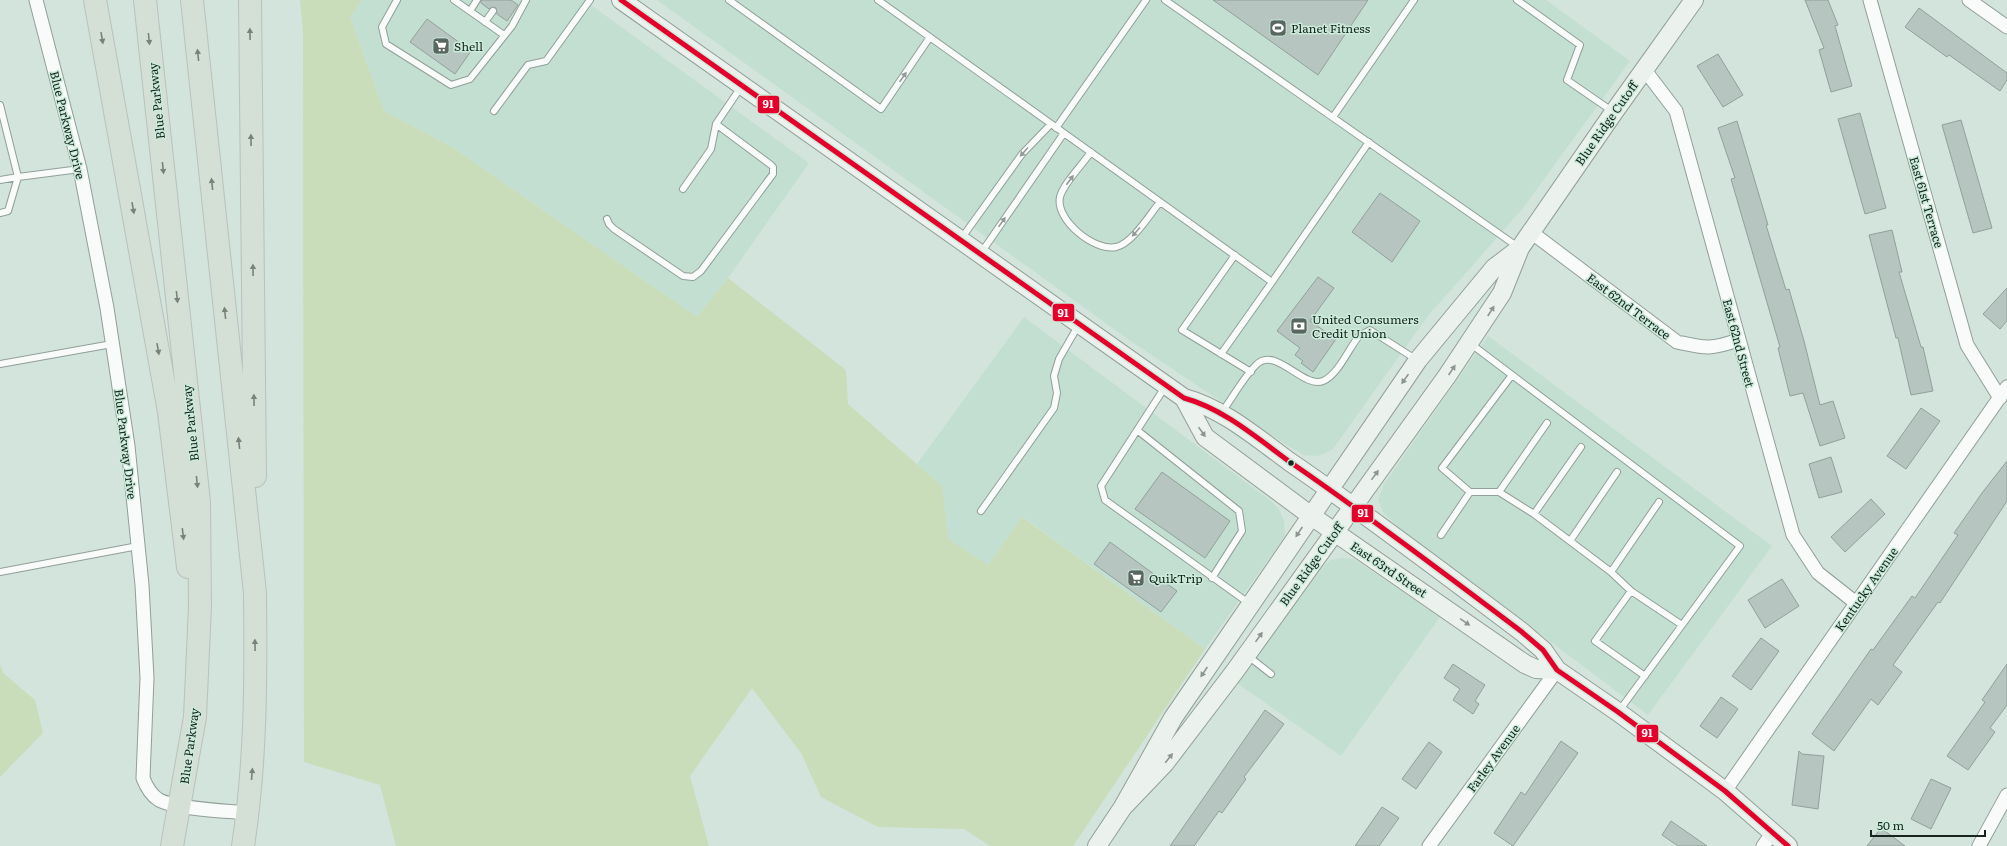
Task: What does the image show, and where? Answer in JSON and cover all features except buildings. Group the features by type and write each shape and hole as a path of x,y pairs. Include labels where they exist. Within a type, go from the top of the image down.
{"highway":[{"path":"95,0 169,412 186,553 199,636"},
{"name":"Blue Parkway","path":"145,0 199,502 199,636 195,717 172,846"},
{"path":"192,0 254,593"},
{"path":"243,846 248,813 254,747 256,678 254,593 250,0"}],"main road":[{"name":"East 63rd Street","path":"621,0 1184,398 1200,402 1221,414 1329,489 1522,632 1543,650 1557,670 1618,712 1725,791 1768,839 1788,846"},
{"name":"Blue Ridge Cutoff","path":"1123,807 1165,764 1247,655 1470,343 1502,293 1520,248 1644,69 1694,0"},
{"name":"Blue Ridge Cutoff","path":"1097,846 1123,807 1173,718 1310,515 1418,360 1494,268 1520,248"},
{"name":"East 63rd Street","path":"1184,398 1205,437 1310,515 1525,664 1536,669 1557,670"}],"street":[{"name":"Blue Parkway Drive","path":"36,0 80,169 107,308 128,446 138,546 147,678 143,778 148,789 159,800 180,805 248,813"},
{"name":"East 61st Terrace","path":"1870,0 1967,345 2003,392"},
{"path":"1969,0 2007,27"},
{"name":"East 62nd Street","path":"1644,69 1676,111 1793,535 1818,573 1856,603"},
{"name":"East 62nd Terrace","path":"1531,232 1676,342 1704,348 1718,347 1738,340"},
{"name":"Kentucky Avenue","path":"1725,791 2003,392"},
{"name":"Farley Avenue","path":"1429,846 1557,670"},
{"path":"1979,846 2007,795"}],"lane":[{"path":"397,0 382,27 386,44 451,86 470,79 504,35 526,0"},
{"path":"454,0 504,35"},
{"path":"470,11 477,0"},
{"path":"494,111 528,65 546,61 590,0"},
{"path":"729,0 881,109 930,37"},
{"path":"878,0 1272,282"},
{"path":"960,240 1022,154 1054,126 1146,0"},
{"path":"1165,0 1520,248"},
{"path":"1333,117 1414,0"},
{"path":"1517,0 1580,46 1566,80 1614,112"},
{"path":"485,22 492,11"},
{"path":"683,189 711,149 716,124 742,86"},
{"path":"0,105 18,177 8,211 0,212"},
{"path":"607,219 608,224 614,229 683,276 693,277 701,271 773,174 774,170 771,165 716,124"},
{"path":"980,254 1064,133"},
{"path":"1221,354 1369,142"},
{"path":"1091,152 1064,188 1060,196 1059,208 1068,224 1091,241 1102,248 1117,247 1135,235 1160,202"},
{"path":"0,180 80,169"},
{"path":"1235,255 1182,330 1251,372"},
{"path":"981,511 1054,408 1058,393 1054,376 1059,359 1079,324"},
{"path":"1221,414 1257,363 1266,360 1283,364 1304,378 1321,382 1329,378 1360,335 1370,330 1418,360"},
{"path":"1470,343 1740,546 1618,712"},
{"path":"0,364 112,344"},
{"path":"1512,375 1442,468 1470,492 1500,492 1534,514 1611,572 1631,591 1682,625"},
{"path":"1166,385 1101,486 1105,500 1250,604"},
{"path":"1500,492 1547,423"},
{"path":"1137,430 1239,511 1242,531 1212,578"},
{"path":"1534,514 1582,447"},
{"path":"1570,541 1617,472"},
{"path":"1441,535 1470,492"},
{"path":"1611,572 1659,502"},
{"path":"0,572 138,546"},
{"path":"1631,591 1596,640 1645,676"},
{"path":"1247,655 1271,674"}],"shaded area":[{"path":"300,0 362,0 350,17 384,111 452,147 697,317 728,278 846,370 848,404 942,486 948,539 988,565 1022,517 1205,649 1073,846 990,846 964,829 878,827 821,797 801,753 752,688 690,776 709,846 396,846 380,785 304,762 303,33"},
{"path":"362,0 584,0 809,163 728,278 697,317 452,147 384,111 350,17"},
{"path":"657,0 1546,0 1630,61 1523,208 1427,317 1333,449 1319,456 1304,455 1288,446 1132,342"},
{"path":"1024,317 1271,501 1279,509 1284,521 1285,536 1205,649 1023,517 988,565 947,539 942,486 917,464"},
{"path":"1488,336 1772,546 1648,715 1398,527 1383,512 1378,500 1384,484"},
{"path":"1342,558 1354,559 1440,617 1341,756 1237,683 1319,571 1331,560"},
{"path":"0,664 3,673 35,700 43,733 0,777"}],"transit line":[{"name":"91","path":"621,0 1184,398 1213,409 1240,425 1378,524 1522,632 1543,650 1557,670 1618,712 1725,791 1788,846"}],"place":[{"name":"Planet Fitness","path":"1278,28"},
{"name":"Shell","path":"441,46"},
{"name":"United Consumers Credit Union","path":"1299,326"},
{"name":"QuikTrip","path":"1136,578"}]}
